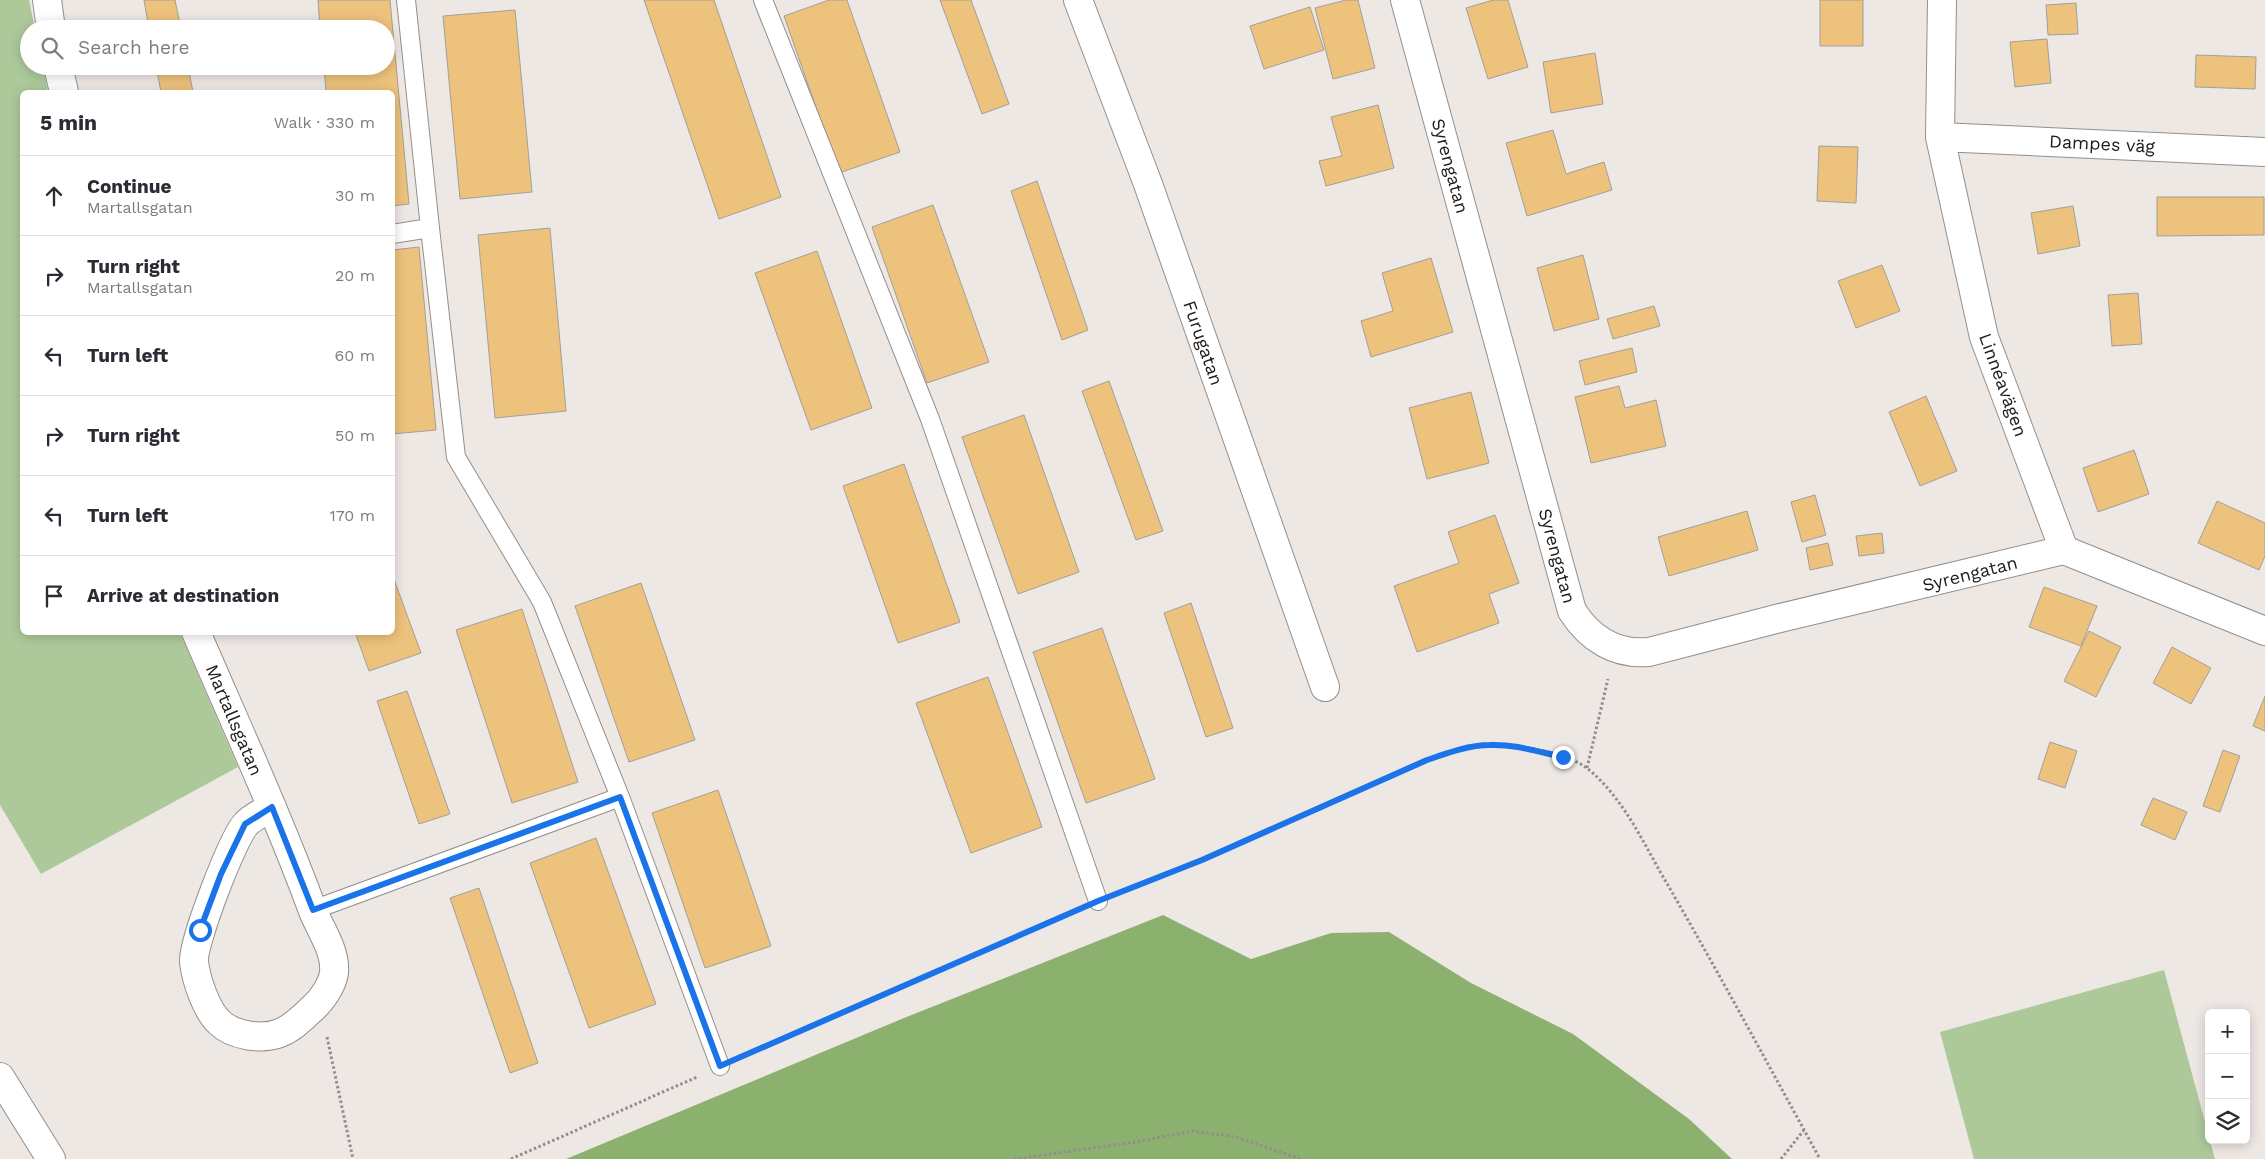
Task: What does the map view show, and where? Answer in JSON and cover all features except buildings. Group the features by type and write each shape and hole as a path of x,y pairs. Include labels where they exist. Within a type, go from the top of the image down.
{"street":[{"path":"47,0 50,20"},
{"name":"Furugatan","path":"1078,0 1148,184 1325,686"},
{"name":"Syrengatan","path":"1405,0 1572,611 1589,633 1618,650 1633,654 1650,652 1776,618 1866,599 2064,550"},
{"name":"Linnéavägen","path":"1942,0 1940,137 1984,337 2064,550"},
{"path":"60,75 64,90"},
{"name":"Dampes väg","path":"1940,137 2265,152"},
{"path":"2064,550 2265,631"},
{"name":"Martallsgatan","path":"197,635 272,807 331,954 334,972 318,1003 298,1022 280,1033 257,1037 231,1030 218,1021 202,995 194,961 200,930 217,883 245,824 272,807"},
{"path":"0,1078 51,1159"}],"lane":[{"path":"406,0 456,457 542,602 620,797 720,1066"},
{"path":"763,0 930,419 1098,901"},
{"path":"395,234 430,228"},
{"path":"313,910 620,797"}],"path":[{"path":"1587,768 1608,678 1618,650"},
{"path":"511,1159 1098,901 1202,860 1427,760 1457,750 1490,744 1520,747 1563,757 1587,768 1621,804 1707,953 1820,1159"},
{"path":"318,1003 353,1159"},
{"path":"1781,1159 1804,1130"},
{"path":"1014,1159 1130,1143 1192,1131 1236,1137 1301,1159"}],"green space":[{"path":"0,0 29,0 33,20 20,20 20,75 45,75 48,90 20,90 20,635 181,635 238,767 41,874 0,805"},
{"path":"1163,915 1251,959 1331,933 1389,932 1471,983 1573,1034 1689,1119 1732,1159 566,1159 904,1018"},
{"path":"2164,970 2205,1122 2205,1144 2211,1144 2215,1159 1974,1159 1940,1032"}],"route":[{"path":"200,930 221,874 245,824 272,807 313,910 620,797 720,1066 1098,901 1202,860 1427,760 1457,750 1490,744 1520,747 1563,757"}]}
